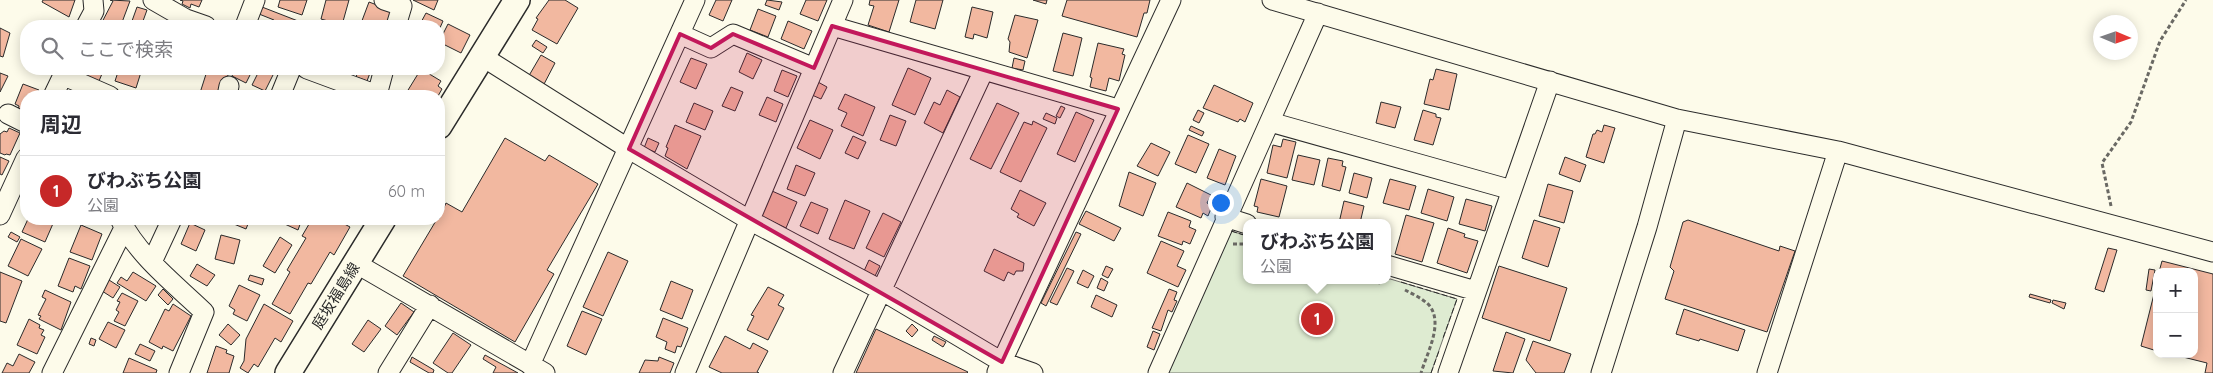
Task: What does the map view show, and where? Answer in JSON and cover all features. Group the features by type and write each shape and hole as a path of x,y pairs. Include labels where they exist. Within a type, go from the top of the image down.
{"main road":[{"path":"445,115 517,0"},
{"name":"庭坂福島線","path":"288,373 380,225"}],"street":[{"path":"89,20 94,12 93,0"},
{"path":"153,0 189,20"},
{"path":"247,20 255,0"},
{"path":"384,0 402,6 398,20"},
{"path":"357,264 537,369 629,149 695,0"},
{"path":"685,373 843,0"},
{"path":"999,367 1118,109 1171,0"},
{"path":"1272,0 1677,119 1838,151 2213,252"},
{"path":"1158,373 1225,218 1318,13"},
{"path":"832,26 1118,109"},
{"path":"680,34 711,48 733,34 814,68"},
{"path":"483,57 629,149 751,221 882,290 999,367 1033,373"},
{"path":"843,373 984,70"},
{"path":"56,90 63,75"},
{"path":"70,75 98,90"},
{"path":"282,90 288,75"},
{"path":"322,75 362,90"},
{"path":"379,90 383,75"},
{"path":"1448,373 1550,81"},
{"path":"8,114 20,120"},
{"path":"1600,373 1647,227 1677,119"},
{"path":"1270,122 1512,190"},
{"path":"1767,373 1838,151"},
{"path":"0,215 20,172"},
{"path":"1225,218 1243,223"},
{"path":"52,373 121,225"},
{"path":"124,225 152,262 204,312 179,373"},
{"path":"152,262 169,225"},
{"path":"1391,266 1476,291"},
{"path":"388,373 430,305"}],"path":[{"path":"2110,224 2111,200 2103,177 2102,163 2131,122 2160,41 2186,0"},
{"path":"1400,288 1428,304 1434,312 1436,325 1421,373"}],"highlighted area":[{"path":"832,26 1118,109 1002,362 629,149 680,34 711,48 733,34 814,68"}],"green space":[{"path":"1222,228 1243,235 1243,284 1391,284 1391,279 1457,299 1431,373 1160,373"}],"building":[{"path":"43,0 75,0 69,17 42,2"},
{"path":"110,0 130,1 123,20 103,20 113,1"},
{"path":"180,0 202,0 199,7 191,4 190,8 182,4 183,1"},
{"path":"280,0 307,0 302,15 278,7"},
{"path":"326,0 349,0 343,20 321,19"},
{"path":"413,0 438,0 434,10"},
{"path":"549,0 565,0 578,8 557,44 532,30 538,19 536,18"},
{"path":"716,0 732,0 723,21 709,15"},
{"path":"767,0 782,2 779,10 765,5"},
{"path":"806,0 827,0 818,21 800,14"},
{"path":"870,0 899,0 889,32 868,25 874,6 869,5"},
{"path":"916,0 943,0 935,29 910,22"},
{"path":"1033,0 1047,0 1046,4"},
{"path":"1067,0 1150,0 1137,37 1062,16"},
{"path":"369,2 393,11 390,20 362,20"},
{"path":"137,7 147,10 143,20 132,20"},
{"path":"262,7 295,20 274,20 259,14"},
{"path":"972,7 993,12 987,38 974,34 973,39 965,37"},
{"path":"758,9 776,16 768,37 750,30"},
{"path":"426,13 441,20 422,20"},
{"path":"1015,15 1038,20 1027,58 1009,52 1010,42 1008,39"},
{"path":"788,21 812,31 804,49 781,39"},
{"path":"448,24 470,35 461,53 445,45 445,30"},
{"path":"0,28 10,33 3,57 0,56"},
{"path":"1063,33 1082,38 1073,76 1053,71"},
{"path":"536,40 547,47 543,53 532,46"},
{"path":"1098,43 1124,49 1122,54 1125,55 1119,81 1109,78 1106,91 1090,87 1092,78 1090,77"},
{"path":"747,53 762,60 753,79 739,72"},
{"path":"541,55 555,63 542,88 527,79"},
{"path":"691,58 707,64 696,89 680,82"},
{"path":"1014,58 1025,61 1023,70 1012,68"},
{"path":"908,68 931,78 915,115 892,105"},
{"path":"1436,69 1457,74 1449,110 1424,104 1430,79 1433,80"},
{"path":"782,70 797,76 788,97 774,91"},
{"path":"0,73 8,76 0,92"},
{"path":"84,75 102,75 99,81"},
{"path":"117,75 140,75 136,88 115,81"},
{"path":"206,75 228,75 223,90 201,90"},
{"path":"232,75 250,75 246,83"},
{"path":"257,75 273,75 266,90 252,85"},
{"path":"357,75 369,75 367,81 356,77"},
{"path":"417,75 431,75 441,81 438,86 441,90 408,90"},
{"path":"818,82 827,87 821,99 812,95"},
{"path":"23,84 39,90 21,90"},
{"path":"1214,85 1253,103 1245,122 1240,119 1238,122 1203,108"},
{"path":"731,87 743,92 735,111 722,106"},
{"path":"947,90 960,97 943,133 924,123 934,102 940,105"},
{"path":"20,92 20,111 18,110 19,106 15,104"},
{"path":"845,94 875,107 863,136 841,126 847,113 838,109"},
{"path":"767,97 783,104 776,122 759,115"},
{"path":"1381,102 1401,107 1395,128 1376,123"},
{"path":"694,103 713,111 705,130 686,122"},
{"path":"997,103 1019,113 991,169 970,159"},
{"path":"1061,106 1065,108 1060,118 1056,116"},
{"path":"1198,110 1204,113 1199,123 1193,120"},
{"path":"1423,110 1436,114 1436,117 1441,118 1433,145 1414,140"},
{"path":"1076,112 1094,120 1075,162 1057,154"},
{"path":"1046,113 1057,118 1055,124 1043,119"},
{"path":"890,115 906,121 896,146 880,140"},
{"path":"810,120 833,130 820,159 797,148"},
{"path":"1033,121 1047,128 1021,182 1000,172 1024,122 1032,125"},
{"path":"675,125 701,136 687,169 665,156 668,148 666,147"},
{"path":"1604,125 1615,128 1604,163 1586,157 1593,134 1597,130 1602,132"},
{"path":"1191,126 1204,132 1202,136 1189,130"},
{"path":"9,128 20,133 10,155 5,155 0,153 0,134 4,131 7,132"},
{"path":"1188,135 1209,144 1196,173 1175,164"},
{"path":"853,136 866,142 858,159 845,153"},
{"path":"505,138 545,161 549,155 598,184 547,270 554,274 515,342 403,276 433,225 445,225 446,203 462,212"},
{"path":"648,138 659,143 655,152 644,148"},
{"path":"1283,139 1296,142 1287,178 1267,173 1273,145 1281,147"},
{"path":"1151,143 1170,152 1158,176 1137,166"},
{"path":"1219,149 1236,156 1225,185 1207,178"},
{"path":"1298,155 1320,160 1314,185 1292,180"},
{"path":"0,157 9,161 2,175 0,174"},
{"path":"1565,157 1586,165 1580,182 1559,174"},
{"path":"1328,158 1343,161 1342,166 1346,167 1340,191 1322,186"},
{"path":"796,165 815,173 805,196 787,189"},
{"path":"1129,172 1156,183 1143,216 1119,206"},
{"path":"1354,173 1372,178 1367,198 1349,193"},
{"path":"1261,179 1287,186 1279,217 1257,212 1258,207 1254,206"},
{"path":"1390,179 1416,186 1409,210 1383,203"},
{"path":"1187,183 1211,195 1207,203 1212,206 1208,216 1203,213 1201,218 1176,207"},
{"path":"1548,184 1573,191 1564,223 1539,216"},
{"path":"1428,189 1454,197 1447,221 1421,213"},
{"path":"1020,190 1046,203 1034,226 1017,217 1019,214 1011,209"},
{"path":"772,191 797,202 786,228 761,216"},
{"path":"1466,199 1492,206 1485,231 1459,224"},
{"path":"845,200 870,211 854,249 829,239"},
{"path":"1344,201 1364,206 1361,219 1340,219"},
{"path":"811,202 828,209 818,234 800,226"},
{"path":"1086,211 1121,228 1114,241 1079,224"},
{"path":"1168,212 1191,221 1189,227 1196,230 1190,244 1183,241 1182,245 1158,236"},
{"path":"883,213 901,222 884,257 866,248"},
{"path":"1406,215 1434,223 1422,262 1395,254"},
{"path":"1534,220 1560,228 1548,267 1522,258"},
{"path":"1688,220 1779,251 1780,246 1795,251 1767,332 1665,299 1674,271 1670,267 1683,222"},
{"path":"25,225 52,225 45,242 22,232"},
{"path":"81,225 102,234 92,260 70,252"},
{"path":"189,225 194,225 205,230 196,251 181,244"},
{"path":"236,225 248,225 246,229"},
{"path":"287,225 300,225 298,230"},
{"path":"308,225 346,225 350,227 334,255 330,252 311,284 308,283 290,314 272,304 290,272 287,270 306,238 302,236"},
{"path":"1448,228 1465,234 1464,237 1478,241 1467,273 1437,263"},
{"path":"11,232 20,237 17,242 8,237"},
{"path":"1076,232 1081,234 1046,306 1041,303"},
{"path":"221,235 240,240 234,264 215,259"},
{"path":"280,237 292,245 275,273 263,266"},
{"path":"21,239 42,249 28,276 8,266"},
{"path":"1161,241 1184,251 1177,266 1186,270 1178,287 1147,273"},
{"path":"2108,248 2117,250 2104,292 2095,289"},
{"path":"994,249 1024,263 1023,271 1016,271 1014,275 1008,272 1004,281 984,271"},
{"path":"608,252 628,261 603,316 583,307"},
{"path":"69,258 90,266 81,289 75,286 73,292 58,286"},
{"path":"869,260 880,266 875,276 864,271"},
{"path":"2162,261 2189,268 2160,268"},
{"path":"197,264 215,275 207,286 190,276"},
{"path":"1106,266 1113,269 1108,278 1102,275"},
{"path":"1499,266 1567,288 1550,341 1482,318"},
{"path":"1067,268 1074,271 1057,305 1050,302"},
{"path":"2149,269 2153,270 2151,291 2146,290"},
{"path":"1083,270 1094,276 1088,288 1077,283"},
{"path":"2198,270 2213,274 2213,373 2205,373 2207,363 2187,358 2198,358"},
{"path":"0,272 22,281 6,323 0,321"},
{"path":"133,272 156,286 146,301 117,283 121,277 127,281"},
{"path":"250,275 264,279 262,285 248,280"},
{"path":"1101,278 1108,282 1104,291 1097,288"},
{"path":"109,280 120,287 113,298 102,291"},
{"path":"671,281 693,290 682,319 660,310"},
{"path":"239,285 260,295 247,321 233,314 235,310 229,306"},
{"path":"768,287 784,295 778,305 784,308 768,340 747,330 754,316 751,315"},
{"path":"163,289 173,299 168,305 158,295"},
{"path":"1169,289 1177,292 1174,300 1177,301 1172,312 1168,310 1161,331 1152,328"},
{"path":"45,290 71,302 61,330 39,319 41,316 38,315 46,299 42,297"},
{"path":"122,293 138,301 125,326 114,321 119,312 116,310 120,302 117,301"},
{"path":"2030,294 2051,300 2050,303 2029,297"},
{"path":"1096,295 1117,305 1112,317 1091,307"},
{"path":"2153,298 2153,350 2141,346"},
{"path":"2053,300 2066,303 2064,309 2052,303"},
{"path":"401,303 414,312 397,335 385,326"},
{"path":"173,304 191,316 173,351 163,346 162,349 149,342 165,309 169,311"},
{"path":"264,304 293,321 281,342 275,338 258,367 254,364 248,373 240,368 244,361 246,339"},
{"path":"1684,309 1745,330 1738,351 1700,339 1699,341 1676,334"},
{"path":"582,311 602,319 586,355 567,346"},
{"path":"663,318 688,328 681,347 677,346 675,353 665,349 667,342 656,337"},
{"path":"29,319 40,325 39,328 44,330 41,335 45,337 37,354 17,345"},
{"path":"368,320 381,329 364,352 352,344"},
{"path":"108,322 125,330 116,348 99,339"},
{"path":"228,324 240,335 231,345 219,335"},
{"path":"912,324 918,330 912,337 906,331"},
{"path":"876,329 968,372 856,373"},
{"path":"1153,331 1160,334 1154,350 1147,347"},
{"path":"1506,332 1525,339 1513,373 1493,371"},
{"path":"453,333 471,345 452,373 448,373 433,363"},
{"path":"725,336 750,349 753,343 768,351 757,372 759,373 722,373 709,367"},
{"path":"934,336 946,342 943,347 932,340"},
{"path":"91,338 96,340 94,346 89,344"},
{"path":"1533,341 1571,354 1564,373 1536,373 1526,360"},
{"path":"140,344 155,351 150,361 135,354"},
{"path":"216,346 227,350 226,353 234,356 229,373 207,373"},
{"path":"19,354 35,362 29,373 2,373 7,363 13,366"},
{"path":"485,355 518,373 493,373 496,367 483,359"},
{"path":"412,357 434,370 433,373 429,373 410,362"},
{"path":"659,357 674,363 670,373 639,373 645,360 658,361"},
{"path":"129,358 157,370 156,373 123,373"}],"fence":[{"path":"1231,231 1243,235"},
{"path":"1401,282 1457,299 1443,338"},
{"path":"1431,373 1439,351"}],"place":[{"name":"びわぶち公園","path":"1317,319"}]}
